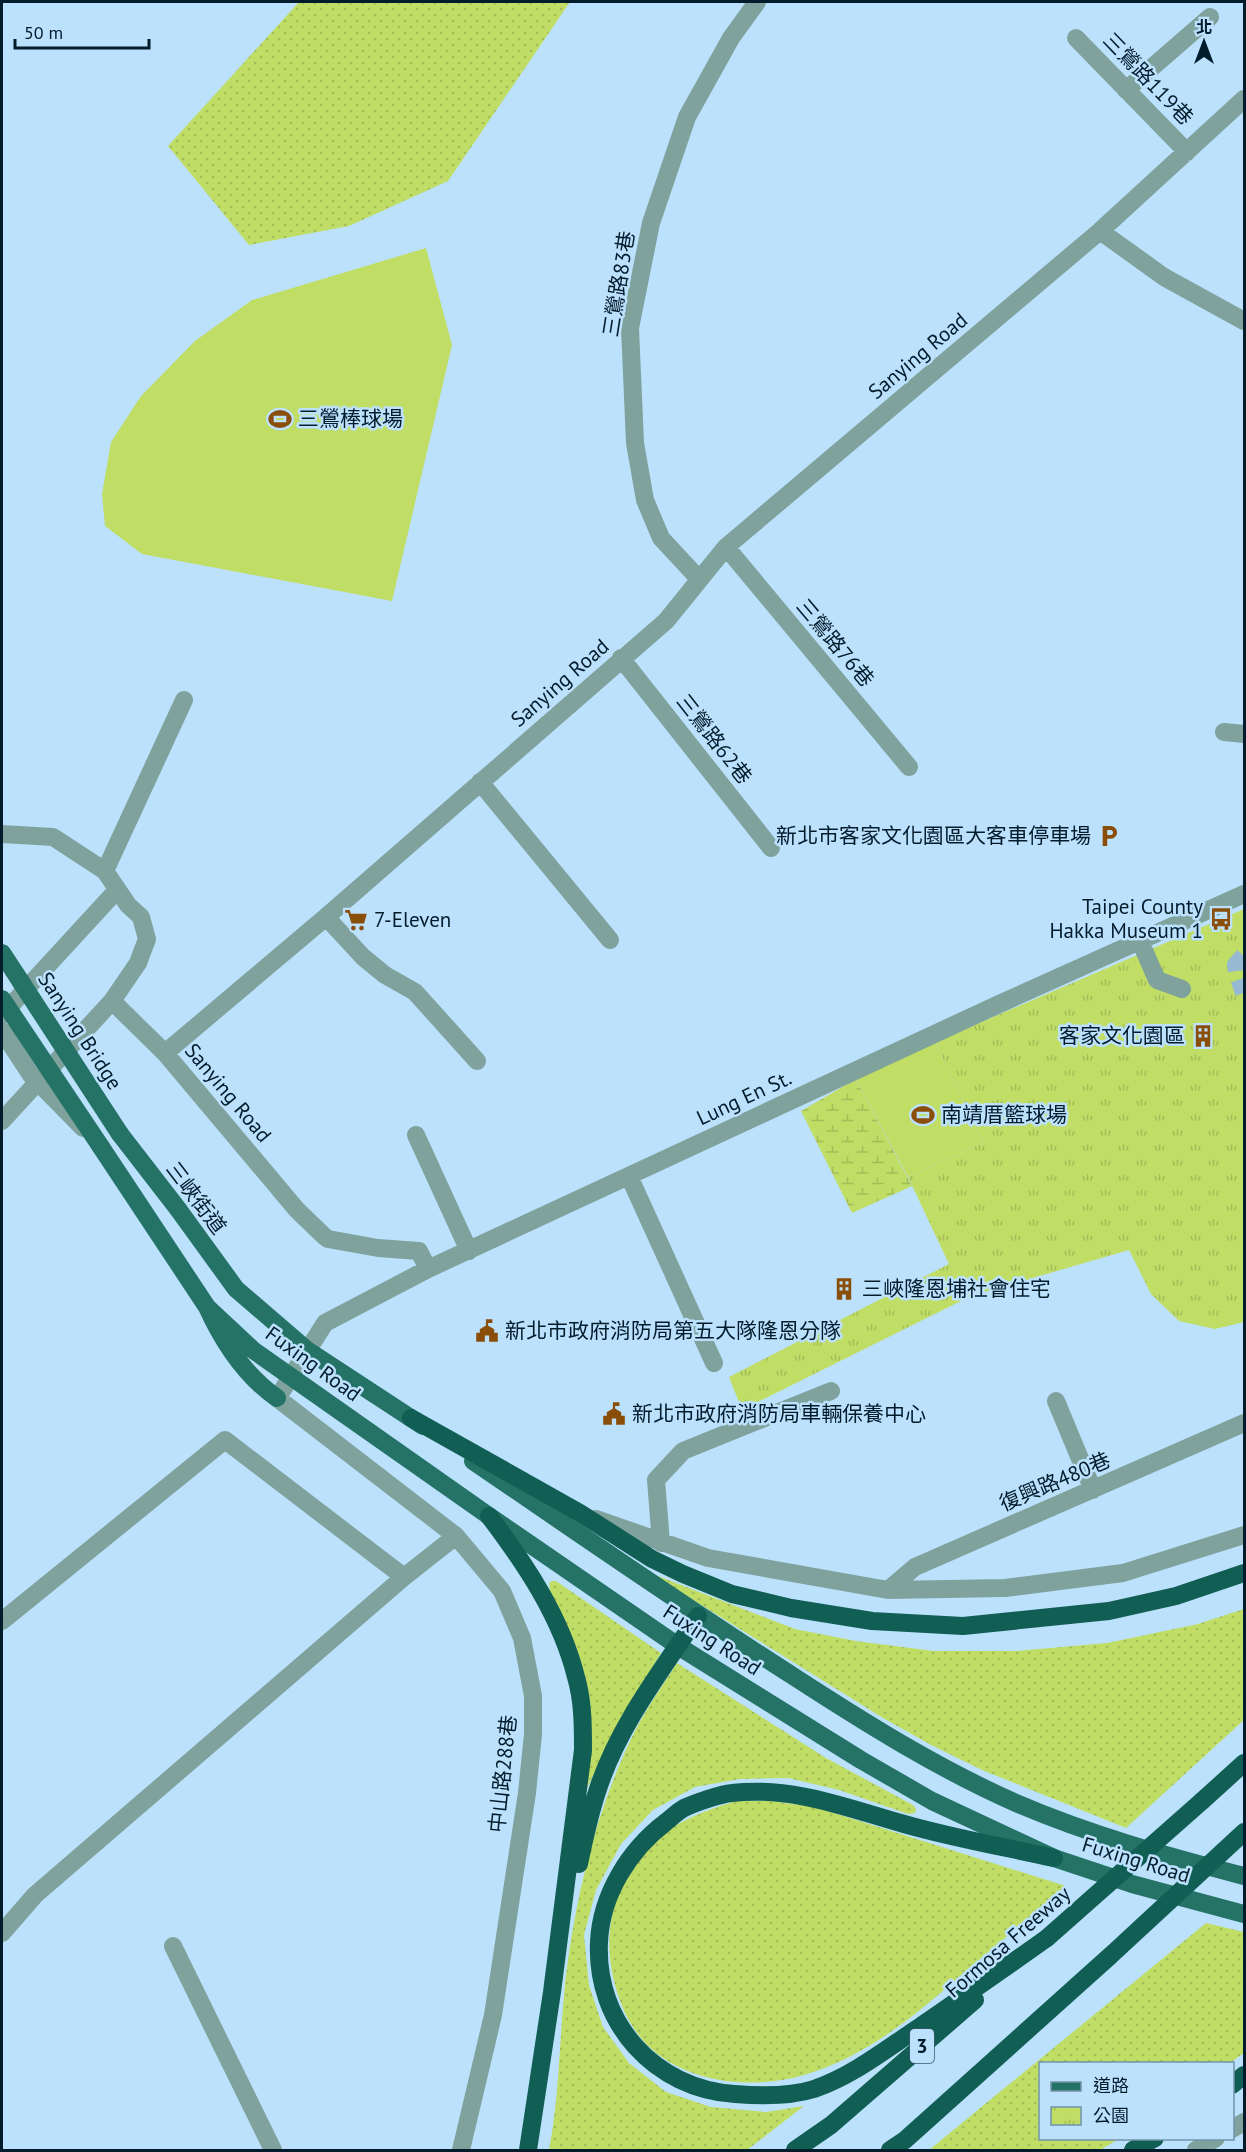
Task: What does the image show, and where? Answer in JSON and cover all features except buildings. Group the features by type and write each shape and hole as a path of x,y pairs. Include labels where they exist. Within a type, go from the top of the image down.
{"highway":[{"path":"411,1418 580,1513 652,1559 732,1594 791,1608 872,1621 963,1626 1109,1611 1176,1596 1245,1573"},
{"path":"489,1516 515,1550 549,1608 577,1678 582,1714 583,1750 552,1992 528,2151"},
{"path":"552,1992 585,1835 597,1791 636,1708 698,1616"},
{"name":"Formosa Freeway","path":"795,2151 831,2125 1245,1762"},
{"path":"1047,1938 854,2072 811,2090 764,2096 717,2093 684,2084 654,2066 629,2041 614,2016 602,1978 599,1942 606,1906 621,1870 648,1835 684,1808 730,1793 783,1792 806,1796 907,1824 1054,1858"},
{"path":"890,2151 1110,1956 1245,1832"},
{"path":"1133,2151 1153,2140"}],"main road":[{"name":"Sanying Bridge","path":"2,953 120,1134"},
{"path":"2,999 207,1307 229,1348 260,1385 277,1398"},
{"name":"三峽街道","path":"120,1134 236,1289"},
{"name":"Fuxing Road","path":"236,1289 307,1350 411,1418 698,1616 879,1731 1014,1802 1079,1829 1160,1854 1245,1876"},
{"name":"Fuxing Road","path":"207,1307 253,1350 489,1516 678,1646 861,1760 932,1801 1054,1858 1132,1884 1245,1914"}],"street":[{"name":"三鶯路83巷","path":"699,579 661,538 645,500 635,443 630,328 651,223 687,117 731,38 757,2"},
{"path":"1126,90 1210,17"},
{"name":"三鶯路119巷","path":"1076,38 1187,152"},
{"name":"Sanying Road","path":"428,1269 419,1251 378,1248 328,1239 324,1236 297,1210 165,1053 326,917 666,621 726,547 1100,231 1245,99"},
{"path":"1100,231 1164,277 1245,321"},
{"name":"三鶯路76巷","path":"726,547 909,767"},
{"name":"三鶯路62巷","path":"621,658 771,848"},
{"path":"105,871 184,700"},
{"path":"1224,732 1245,734"},
{"path":"480,782 610,940"},
{"path":"2,834 53,837 105,871 128,905 141,917 147,939 138,963 112,1001 2,1121"},
{"path":"2,1015 117,890"},
{"name":"Lung En St.","path":"277,1398 325,1323 428,1269 988,1009 1245,894"},
{"path":"326,917 363,957 385,975 415,992 477,1060"},
{"path":"1140,941 1156,980 1182,989"},
{"path":"2,948 21,982"},
{"path":"112,1001 165,1053"},
{"path":"2,1031 31,1075 100,1147"},
{"path":"416,1135 469,1251"},
{"path":"629,1176 714,1363"},
{"path":"661,1543 656,1480 684,1451 831,1391"},
{"name":"中山路288巷","path":"277,1398 456,1536 502,1591 522,1638 532,1696 533,1734 527,1793 493,2015 461,2151"},
{"path":"1056,1401 1093,1490"},
{"name":"復興路480巷","path":"888,1590 915,1567 1245,1423"},
{"path":"2,1621 225,1440 404,1577"},
{"path":"580,1513 708,1558 888,1590 1005,1588 1123,1573 1245,1535"},
{"path":"2,1933 35,1895 404,1577 456,1536"},
{"path":"173,1946 273,2151"},
{"path":"1196,2151 1214,2140"}],"green space":[{"path":"299,2 570,2 448,181 349,226 249,245 168,146"},
{"name":"三鶯棒球場","path":"426,248 452,345 392,601 142,554 105,526 102,494 111,442 141,396 195,341 252,300"},
{"path":"1244,909 1244,1322 1215,1329 1179,1321 1151,1294 1129,1250 971,1296 742,1410 729,1377 949,1264 908,1177 983,1143 935,1042"},
{"name":"南靖厝籃球場","path":"935,1042 983,1143 908,1177 856,1079"},
{"path":"856,1079 912,1186 852,1213 801,1111"},
{"path":"650,1573 795,1629 856,1641 934,1651 1016,1651 1107,1643 1198,1624 1244,1609 1244,1720 1126,1828 982,1770 931,1745 883,1718"},
{"path":"556,1581 661,1653 623,1715 586,1790 591,1723 588,1688 575,1645 550,1591 549,1583"},
{"path":"677,1663 826,1758 913,1805 916,1809 915,1813 908,1814 839,1790 788,1778 740,1779 695,1787 653,1810 621,1844 596,1890 584,1935 589,1985 603,2027 629,2063 666,2092 711,2107 766,2112 804,2106 747,2150 549,2150 556,2103 568,1960 584,1873 610,1787 634,1733"},
{"path":"736,1801 771,1801 815,1807 1066,1886 910,2018 849,2057 827,2067 783,2080 739,2082 695,2074 656,2053 630,2023 619,1998 610,1962 613,1911 621,1887 639,1861 664,1833 686,1820"},
{"path":"1206,1923 1244,1932 1244,2053 1231,2062 1039,2062 1039,2140 1117,2140 1100,2150 929,2150"}],"tunnel":[{"path":"1244,956 1236,965 1244,993"}],"place":[{"name":"三鶯棒球場","path":"280,419"},
{"name":"新北市客家文化園區大客車停車場","path":"1109,836"},
{"name":"Taipei County Hakka Museum 1","path":"1221,919"},
{"name":"7-Eleven","path":"356,920"},
{"name":"客家文化園區","path":"1203,1036"},
{"name":"南靖厝籃球場","path":"923,1115"},
{"name":"三峽隆恩埔社會住宅","path":"844,1289"},
{"name":"新北市政府消防局第五大隊隆恩分隊","path":"487,1331"},
{"name":"新北市政府消防局車輛保養中心","path":"614,1414"}]}
